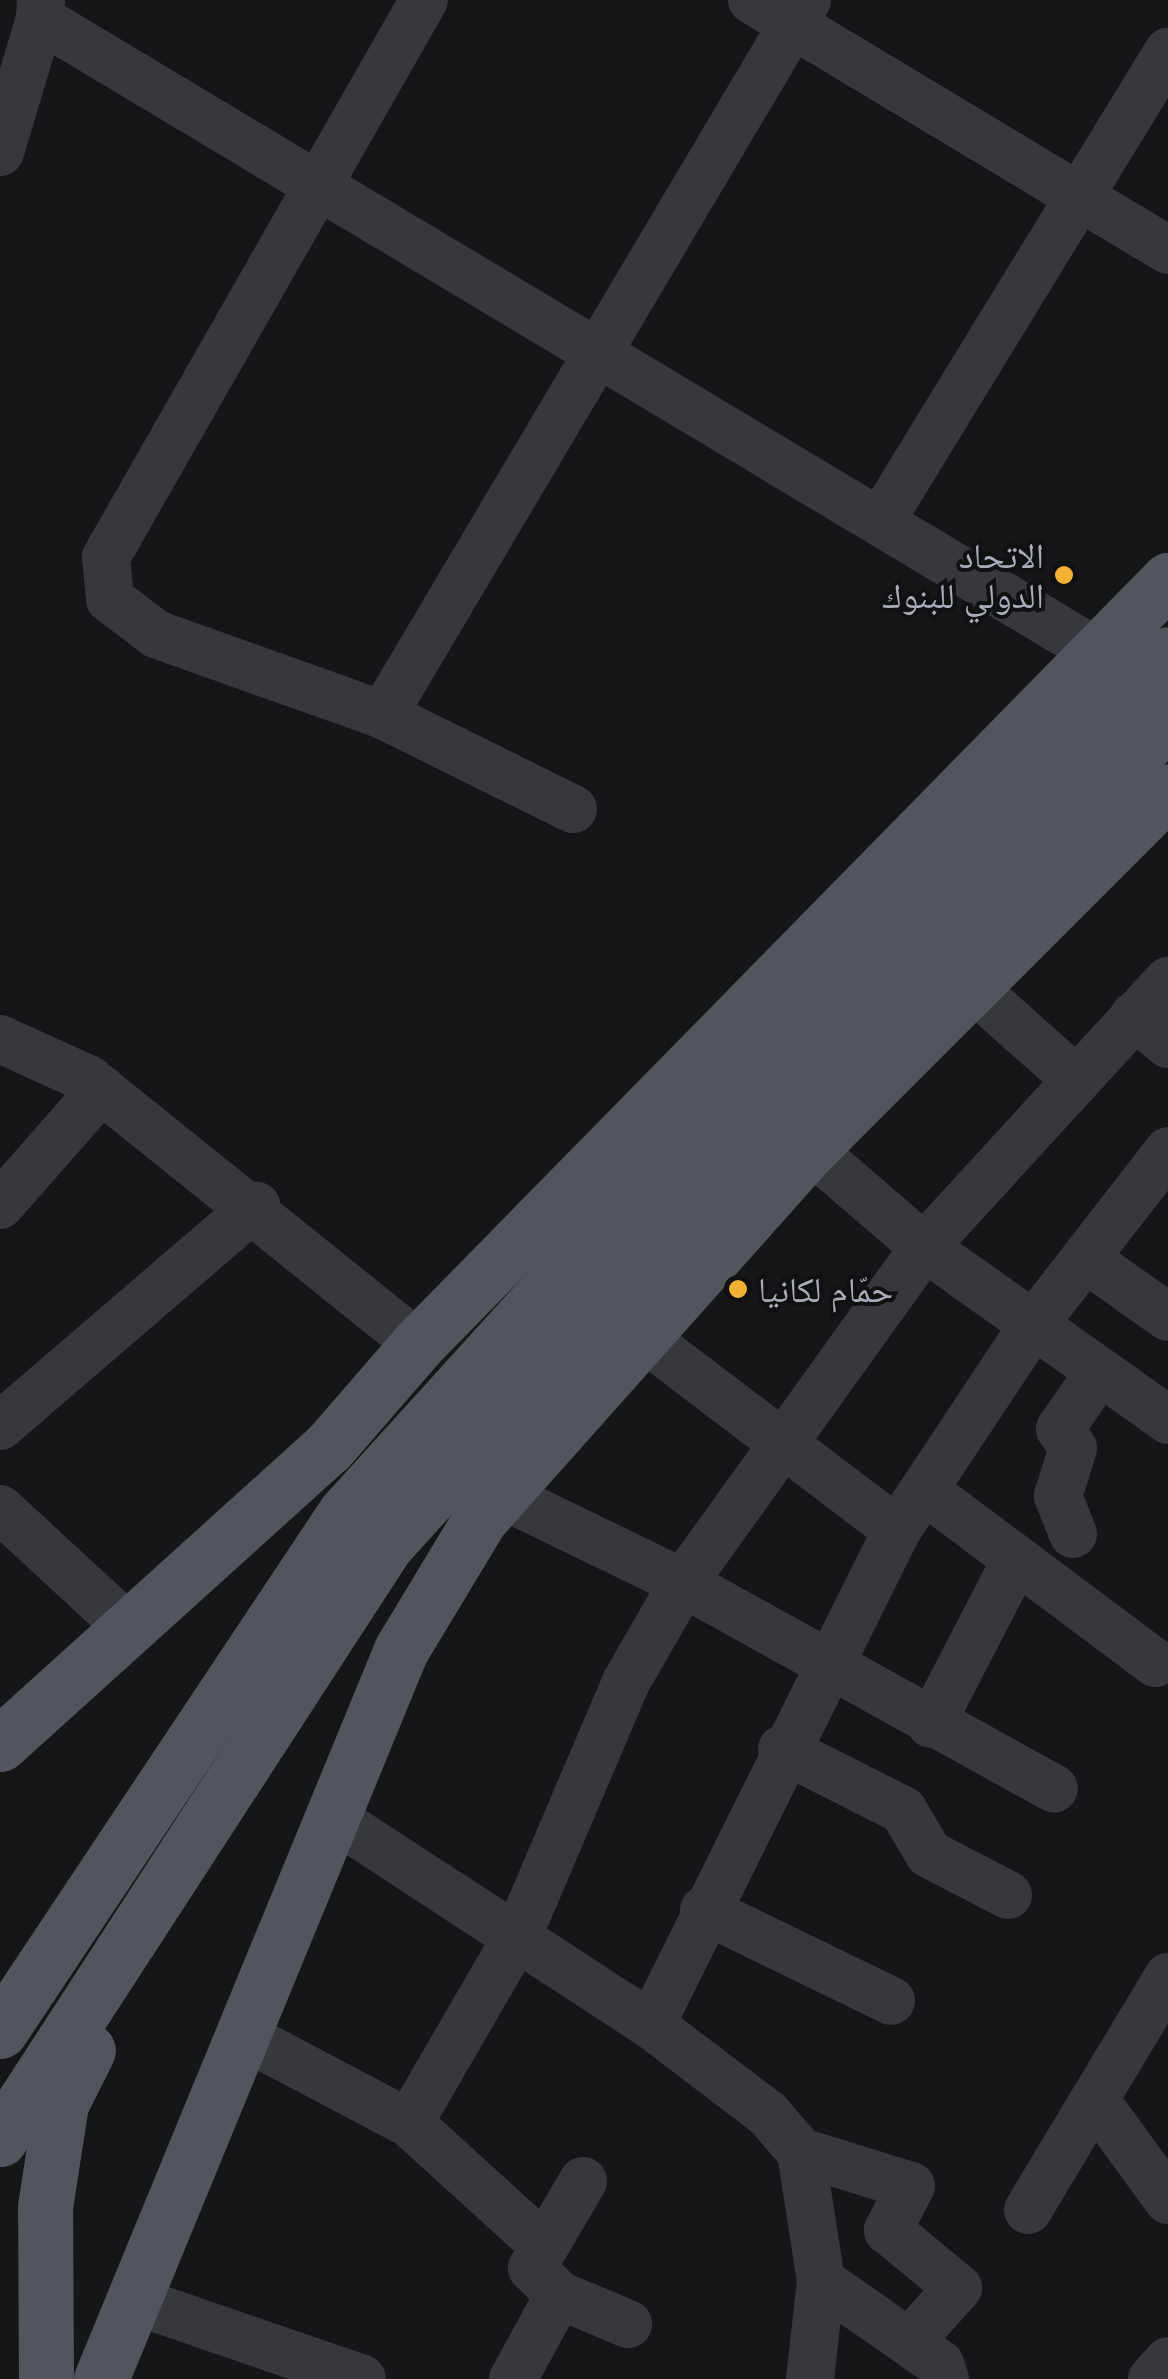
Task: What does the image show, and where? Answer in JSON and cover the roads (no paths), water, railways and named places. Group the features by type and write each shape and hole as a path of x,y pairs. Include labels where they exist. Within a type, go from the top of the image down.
{"main road":[{"path":"0,1744 328,1448 418,1344 1168,580"},
{"path":"0,2031 344,1513 746,1071 1168,654"},
{"path":"877,878 1109,713"},
{"path":"0,2140 386,1546 786,1106 1168,721"},
{"path":"101,2379 401,1650 500,1494 810,1150 1168,791"},
{"path":"46,2379 44,2206 62,2104 177,1868"}],"street":[{"path":"424,0 117,532 105,579 110,600 156,634 383,715 573,810"},
{"path":"383,715 594,353 783,8 1084,202 1168,250"},
{"path":"0,152 40,9 316,185 594,353 882,519 1097,652"},
{"path":"882,519 1084,202 1168,52"},
{"path":"409,2123 519,1933 626,1682 683,1583 924,1247 1074,1078 1151,1030 1168,981"},
{"path":"972,986 1074,1078"},
{"path":"0,1039 102,1089 256,1206 418,1344"},
{"path":"0,1205 102,1089"},
{"path":"810,1150 924,1247 1168,1420"},
{"path":"651,2025 782,1749 898,1530 1034,1324 1168,1151"},
{"path":"0,1426 256,1206"},
{"path":"1086,1259 1168,1317"},
{"path":"640,1335 898,1530"},
{"path":"1073,1534 1058,1496 1074,1448 1060,1429 1098,1374"},
{"path":"924,1490 1155,1663"},
{"path":"500,1494 683,1583 824,1666 1054,1789"},
{"path":"0,1508 128,1627"},
{"path":"931,1724 1016,1560"},
{"path":"782,1749 902,1810 928,1854 1008,1895"},
{"path":"332,1817 519,1933 767,2112 801,2152 821,2281 810,2379"},
{"path":"704,1910 891,2001"},
{"path":"1028,2210 1098,2104 1168,1977"},
{"path":"242,2035 409,2123 541,2243"},
{"path":"1098,2104 1168,2200"},
{"path":"801,2152 911,2186 888,2230 958,2288 909,2342"},
{"path":"583,2182 541,2243 532,2268 559,2294 628,2324"},
{"path":"821,2281 909,2342 945,2379"},
{"path":"513,2379 559,2294"},
{"path":"133,2300 362,2379"},
{"path":"1152,2379 1168,2362"}],"place":[{"name":"الاتحاد الدولي للبنوك","path":"1064,575"},
{"name":"حمّام لكانيا","path":"738,1289"}]}
